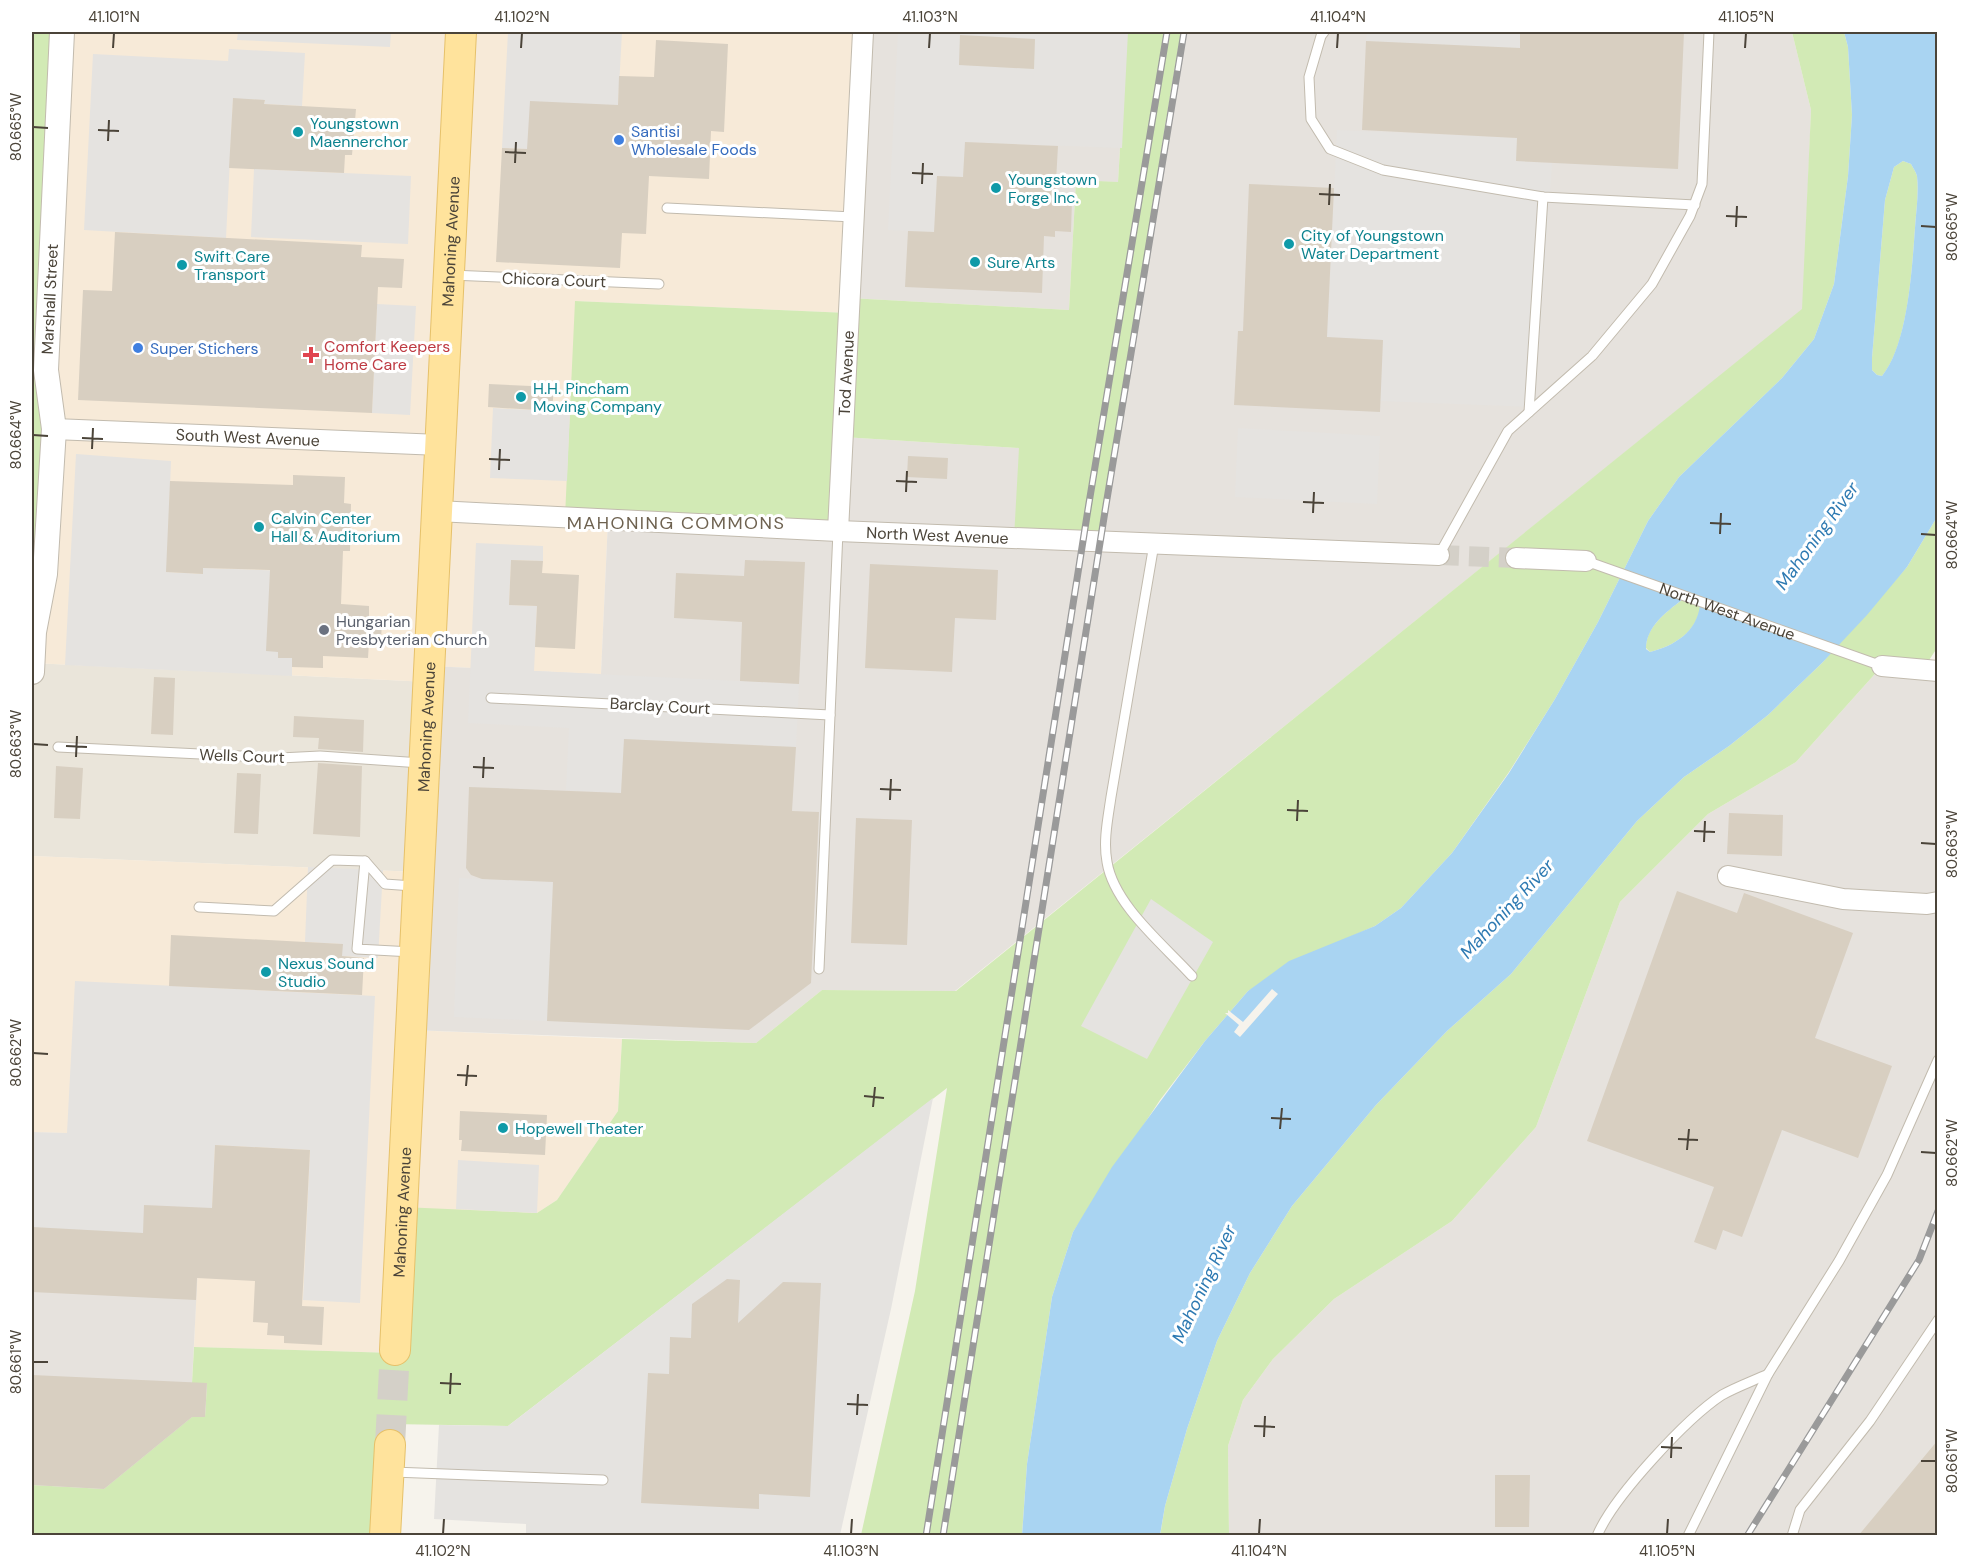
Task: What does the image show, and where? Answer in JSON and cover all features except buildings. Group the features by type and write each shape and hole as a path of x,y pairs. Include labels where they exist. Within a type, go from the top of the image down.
{"main road":[{"name":"Mahoning Avenue","path":"395,1350 461,32"},
{"path":"385,1536 389,1458"}],"street":[{"name":"Marshall Street","path":"32,672 34,633 45,574 54,429 46,370 62,32"},
{"name":"Tod Avenue","path":"838,531 862,32"},
{"name":"South West Avenue","path":"54,429 440,445"},
{"name":"North West Avenue","path":"437,511 838,531 1439,555"},
{"name":"North West Avenue","path":"1516,558 1586,561"},
{"name":"North West Avenue","path":"1882,666 1938,671"},
{"path":"1728,876 1843,899 1927,904 1938,902"}],"lane":[{"path":"1324,32 1309,77 1309,88 1311,119 1330,149 1383,170 1543,197 1695,205"},
{"path":"1439,555 1508,431 1592,356 1652,284 1695,205 1702,184 1709,32"},
{"path":"1529,412 1543,197"},
{"path":"667,208 853,217"},
{"name":"Chicora Court","path":"448,275 659,284"},
{"name":"Tod Avenue","path":"819,969 838,531"},
{"path":"1154,544 1111,797 1106,837 1106,861 1114,885 1125,905 1192,976"},
{"name":"North West Avenue","path":"1586,561 1882,666"},
{"name":"Barclay Court","path":"491,698 830,715"},
{"name":"Wells Court","path":"58,747 280,758 320,756 425,763"},
{"path":"199,907 274,911 332,860 365,861 385,884 419,886"},
{"path":"365,861 357,949 415,952"},
{"path":"1688,1536 1768,1374 1839,1262 1887,1175 1938,1060"},
{"path":"1792,1536 1800,1510 1870,1420 1938,1320"},
{"path":"1597,1536 1602,1524 1675,1435 1722,1395 1768,1374"},
{"path":"389,1458 603,1480"}],"shaded area":[{"path":"62,32 863,32 849,313 575,301 608,520 601,674 430,666 429,682 32,663"},
{"path":"238,32 391,32 390,47 237,40"},
{"path":"508,32 622,32 618,105 527,149 502,148"},
{"path":"863,32 1127,32 1118,182 1076,181 1069,310 849,298"},
{"path":"898,32 1128,32 1122,148 965,142 963,177 937,176 936,203 963,233 888,230","holes":["960,35 1035,39 1034,69 959,65"]},
{"path":"1183,32 1792,32 1811,110 1803,309 955,991 822,990 756,1043 411,1030 430,666 601,674 608,520 843,437 1019,448 1162,143"},
{"path":"1367,32 1520,32 1520,48 1366,41"},
{"path":"229,49 305,53 302,106 264,104 265,100 233,99 226,238 84,230 93,54 228,61"},
{"path":"1337,130 1517,138 1516,161 1552,163 1535,407 1380,401 1383,340 1321,337 1329,301"},
{"path":"254,169 411,176 408,244 251,237"},
{"path":"377,304 416,306 410,415 372,413"},
{"path":"493,408 570,412 567,481 490,478"},
{"path":"1238,428 1380,436 1377,504 1235,497"},
{"path":"76,454 171,461 167,572 203,574 203,568 290,571 278,657 292,658 292,676 65,665"},
{"path":"476,543 543,546 543,561 511,560 509,605 537,606 534,671 799,684 796,747 624,739 621,793 566,790 569,728 468,723"},
{"path":"32,663 429,682 419,872 32,856"},
{"path":"1882,666 1937,671 1937,1535 1229,1535 1228,1446 1243,1400 1273,1359 1334,1299 1452,1221 1536,1127 1620,902 1708,814 1796,762"},
{"path":"32,856 419,872 411,1030 622,1039 618,1111 557,1200 537,1213 402,1208 395,1353 194,1347 196,1300 67,1133 32,1132"},
{"path":"308,867 383,870 378,958 342,956 342,944 305,942"},
{"path":"459,878 553,882 547,1021 454,1017"},
{"path":"1151,899 1213,942 1147,1059 1081,1026"},
{"path":"75,981 375,996 360,1303 303,1300 310,1150 215,1145 212,1209 145,1205 143,1233 32,1227 35,1133 67,1133"},
{"path":"933,1098 891,1309 840,1535 526,1536 526,1524 434,1519 439,1425 508,1426"},
{"path":"32,1132 67,1133 201,1208 192,1382 207,1383 205,1417 104,1489 32,1485"},
{"path":"458,1160 539,1165 537,1213 456,1209"}],"green space":[{"path":"32,32 62,32 32,672"},
{"path":"1127,32 1181,32 1150,222 1103,541 1014,538 1019,448 843,437 838,531 565,517 575,301 848,313 849,298 1069,310 1076,180 1118,182"},
{"path":"1792,32 1844,32 1848,47 1852,115 1848,176 1834,284 1814,339 1782,378 1679,477 1648,521 1598,622 1555,699 1509,772 1452,853 1401,908 1375,926 1343,940 1248,991 1205,1041 1160,1100 1073,1232 1052,1297 1027,1464 1022,1535 861,1535 915,1291 947,1088 508,1426 391,1424 385,1534 383,1535 32,1536 32,1485 104,1489 192,1417 205,1417 207,1384 192,1383 194,1347 394,1353 402,1207 537,1213 557,1200 618,1111 622,1039 756,1043 822,990 956,991 1802,309 1811,110"},
{"path":"1903,161 1911,164 1917,176 1918,195 1912,264 1907,305 1898,345 1882,376 1872,370 1872,358 1885,200 1894,167"},
{"path":"1937,517 1937,648 1922,671 1882,666 1796,762 1708,814 1620,902 1536,1127 1452,1221 1334,1299 1273,1359 1243,1400 1228,1446 1229,1535 1160,1536 1165,1506 1187,1429 1217,1341 1250,1273 1292,1206 1376,1105 1447,1031 1511,974 1637,821 1684,777 1768,715 1822,663 1907,567"},
{"path":"1682,600 1701,605 1695,623 1676,642 1650,652 1646,648 1649,633 1664,615"}],"water":[{"name":"Mahoning River","path":"1844,32 1937,32 1937,517 1907,567 1867,615 1768,715 1684,777 1637,821 1511,974 1447,1031 1376,1105 1292,1206 1250,1273 1217,1341 1187,1429 1165,1506 1160,1535 1022,1536 1027,1464 1052,1297 1073,1232 1112,1167 1205,1041 1248,991 1289,961 1375,926 1401,908 1452,853 1509,773 1555,699 1598,622 1648,521 1679,477 1782,378 1814,339 1834,284 1848,176 1852,115 1848,47","holes":["1903,161 1911,164 1917,176 1918,195 1912,264 1907,305 1898,345 1882,376 1872,370 1872,358 1885,200 1894,167","1682,600 1700,605 1694,623 1676,642 1650,652 1646,649 1653,627"]}],"pier":[{"path":"1272,989 1278,994 1240,1037 1234,1032 1239,1025 1225,1013 1228,1013 1228,1010 1243,1022"}],"tunnel":[{"path":"1439,555 1516,558"},
{"path":"390,1445 395,1350"}],"railway":[{"path":"926,1536 1089,503 1167,32"},
{"path":"943,1536 1106,505 1184,32"},
{"path":"1747,1536 1919,1260 1938,1211"}],"place":[{"name":"Youngstown Maennerchor","path":"298,132"},
{"name":"Santisi Wholesale Foods","path":"619,140"},
{"name":"Youngstown Forge Inc.","path":"996,188"},
{"name":"City of Youngstown Water Department","path":"1289,244"},
{"name":"Sure Arts","path":"975,262"},
{"name":"Swift Care Transport","path":"182,265"},
{"name":"Super Stichers","path":"138,348"},
{"name":"Comfort Keepers Home Care","path":"311,355"},
{"name":"H.H. Pincham Moving Company","path":"521,397"},
{"name":"Calvin Center Hall & Auditorium","path":"259,527"},
{"name":"Hungarian Presbyterian Church","path":"324,630"},
{"name":"Nexus Sound Studio","path":"266,972"},
{"name":"Hopewell Theater","path":"503,1128"}],"district":[{"name":"MAHONING COMMONS","path":"676,523"}]}
